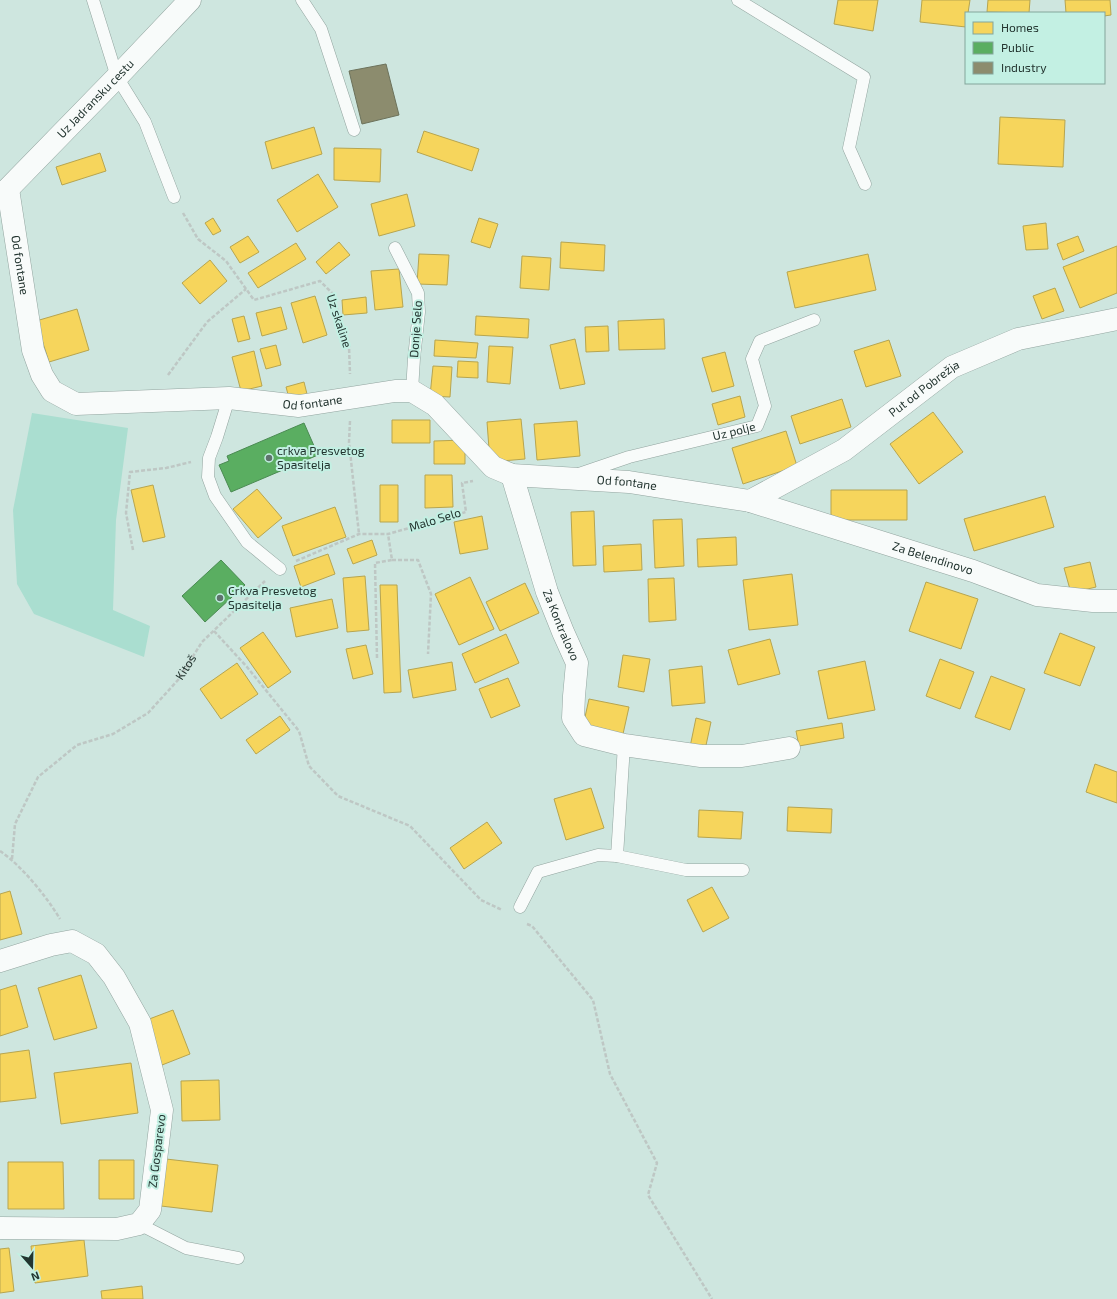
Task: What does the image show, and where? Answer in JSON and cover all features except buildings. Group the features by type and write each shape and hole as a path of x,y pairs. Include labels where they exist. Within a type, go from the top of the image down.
{"street":[{"name":"Uz Jadransku cestu","path":"4,193 118,77 190,0"},
{"name":"Od fontane","path":"4,193 33,350 42,375 52,391 76,404 229,398 299,406 395,391 412,391"},
{"name":"Put od Pobrežja","path":"750,501 844,450 952,367 1018,339 1117,319"},
{"path":"412,391 435,405 503,471"},
{"name":"Od fontane","path":"503,471 569,478 629,482 750,501"},
{"name":"Za Kontralovo","path":"503,471 547,592 577,663 573,718 584,735 624,745 701,756 742,756 789,748"},
{"name":"Za Belendinovo","path":"750,501 958,566 1036,594 1093,601 1117,601"},
{"path":"0,961 51,945 72,941"},
{"name":"Za Gosparevo","path":"72,941 96,954 114,977 140,1022 162,1110 150,1210 139,1224"},
{"path":"0,1228 118,1228 139,1224"}],"lane":[{"path":"93,0 118,77 145,122 174,197"},
{"path":"302,0 321,29 354,130"},
{"path":"738,0 864,77 849,148 865,184"},
{"name":"Donje Selo","path":"395,248 418,293 419,312 412,391"},
{"name":"Uz polje","path":"569,478 629,457 757,426 765,406 752,360 760,341 814,320"},
{"path":"229,398 209,458 208,477 214,496 247,542 280,568"},
{"path":"617,856 624,745"},
{"path":"520,907 538,872 598,855 617,856 686,870 743,870"},
{"path":"139,1224 186,1248 238,1258"}],"path":[{"name":"Uz skaline","path":"174,197 198,239 226,261 254,300 320,281 332,293 349,346 351,398"},
{"path":"147,401 176,366 207,322 246,289"},
{"path":"351,398 350,442 359,534"},
{"path":"133,550 126,513 130,472 166,468 209,458"},
{"name":"Malo Selo","path":"280,568 359,534 388,534 466,512 462,483 484,479 503,471"},
{"path":"388,534 392,560"},
{"path":"377,658 375,563 392,560 418,560 431,594 428,654"},
{"name":"Kitoš","path":"12,859 16,824 38,777 77,745 113,734 148,713 178,680 202,642 259,586 280,568"},
{"path":"214,631 247,667 299,732 308,766 338,796 410,826 481,900 506,913"},
{"path":"0,851 12,859 52,905 72,941"},
{"path":"526,923 532,926 594,1000 610,1074 657,1163 648,1195 712,1299"}],"green space":[{"path":"32,413 128,428 116,520 113,610 150,626 144,657 34,614 17,584 13,510"}],"place":[{"name":"crkva Presvetog Spasitelja","path":"269,458"},
{"name":"Crkva Presvetog Spasitelja","path":"220,598"}]}
